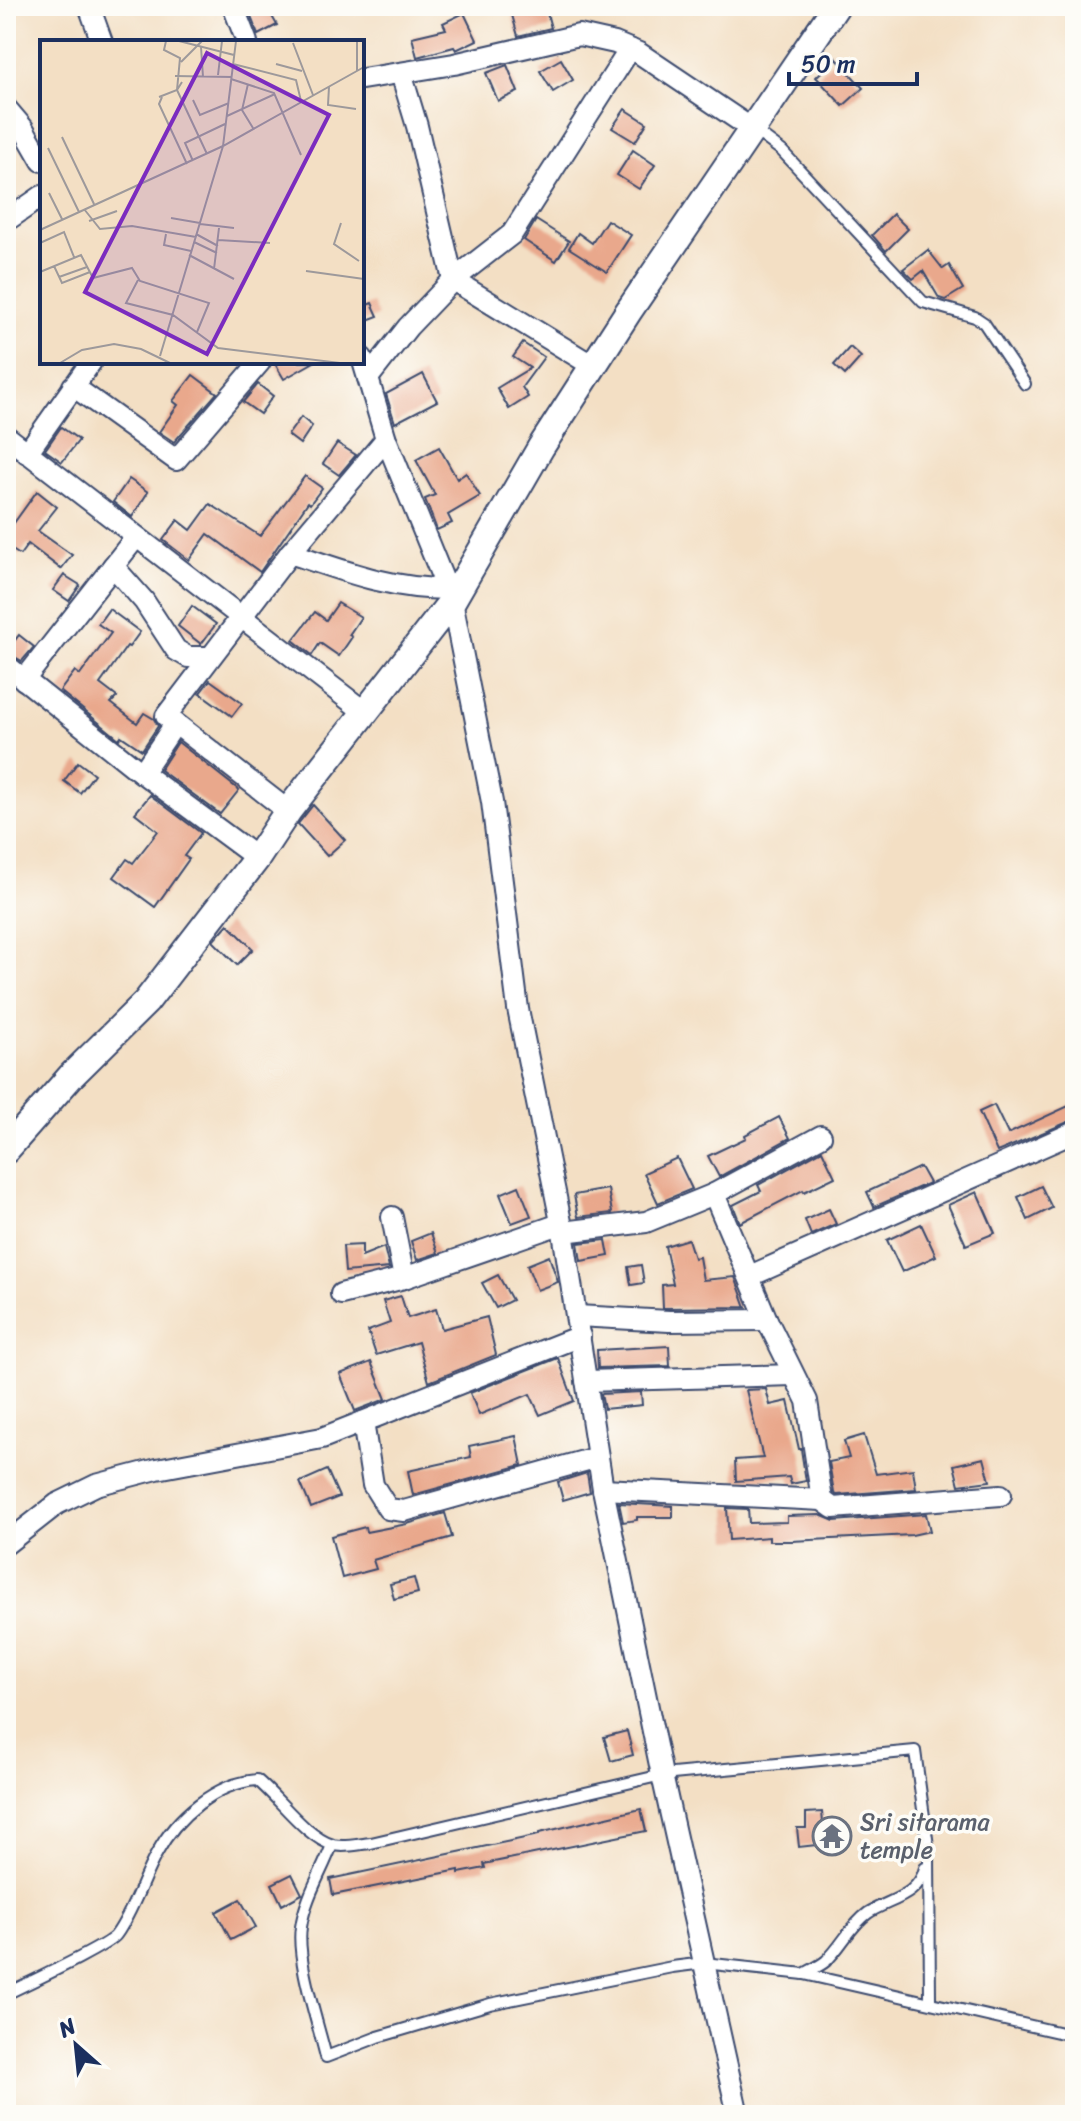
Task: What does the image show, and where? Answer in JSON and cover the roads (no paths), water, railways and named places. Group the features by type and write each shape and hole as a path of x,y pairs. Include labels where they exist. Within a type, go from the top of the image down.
{"street":[{"path":"89,6 101,40"},
{"path":"233,6 246,40"},
{"path":"6,1150 71,1076 146,1002 257,858 288,811 366,713 450,595 593,366 836,6"},
{"path":"364,79 525,49 572,35 590,37 630,49 670,72 694,92 752,129"},
{"path":"630,49 512,234 453,280 365,368 386,439 450,595 492,802 518,1009 562,1228 603,1489 662,1775 738,2115"},
{"path":"401,73 434,192 453,280 593,366"},
{"path":"6,108 23,128 40,158"},
{"path":"6,221 40,197"},
{"path":"90,364 73,386 13,446 366,713"},
{"path":"73,386 176,460 258,364"},
{"path":"288,811 166,716 290,553 386,439"},
{"path":"24,680 136,537"},
{"path":"290,553 392,585 450,595"},
{"path":"113,566 144,601 176,650 188,657 209,657"},
{"path":"6,665 142,773 257,858"},
{"path":"142,773 175,724"},
{"path":"750,1276 1075,1132"},
{"path":"341,1294 404,1278 562,1228 646,1222 714,1194 821,1136"},
{"path":"714,1194 767,1320 807,1401 822,1500"},
{"path":"392,1217 404,1278"},
{"path":"6,1544 57,1504 96,1485 157,1469 322,1438 579,1326 767,1320"},
{"path":"586,1381 793,1375"},
{"path":"363,1422 373,1485 388,1509 404,1511 598,1457"},
{"path":"603,1489 822,1500 833,1508 1001,1495"}],"lane":[{"path":"752,129 782,151 923,302 975,317 984,323 1025,384"},
{"path":"6,1992 114,1938 147,1878 157,1852 182,1818 208,1797 243,1781 257,1780 314,1835 332,1845 343,1846 371,1843 662,1775 915,1751 929,1853 930,2000"},
{"path":"332,1845 309,1898 300,1929 303,1959 326,2057 378,2037 490,2004 704,1963 804,1974 930,2000 1075,2036"},
{"path":"804,1974 825,1962 851,1928 869,1912 902,1898 922,1879 929,1853"}],"place":[{"name":"Sri sitarama temple","path":"832,1836"}]}
